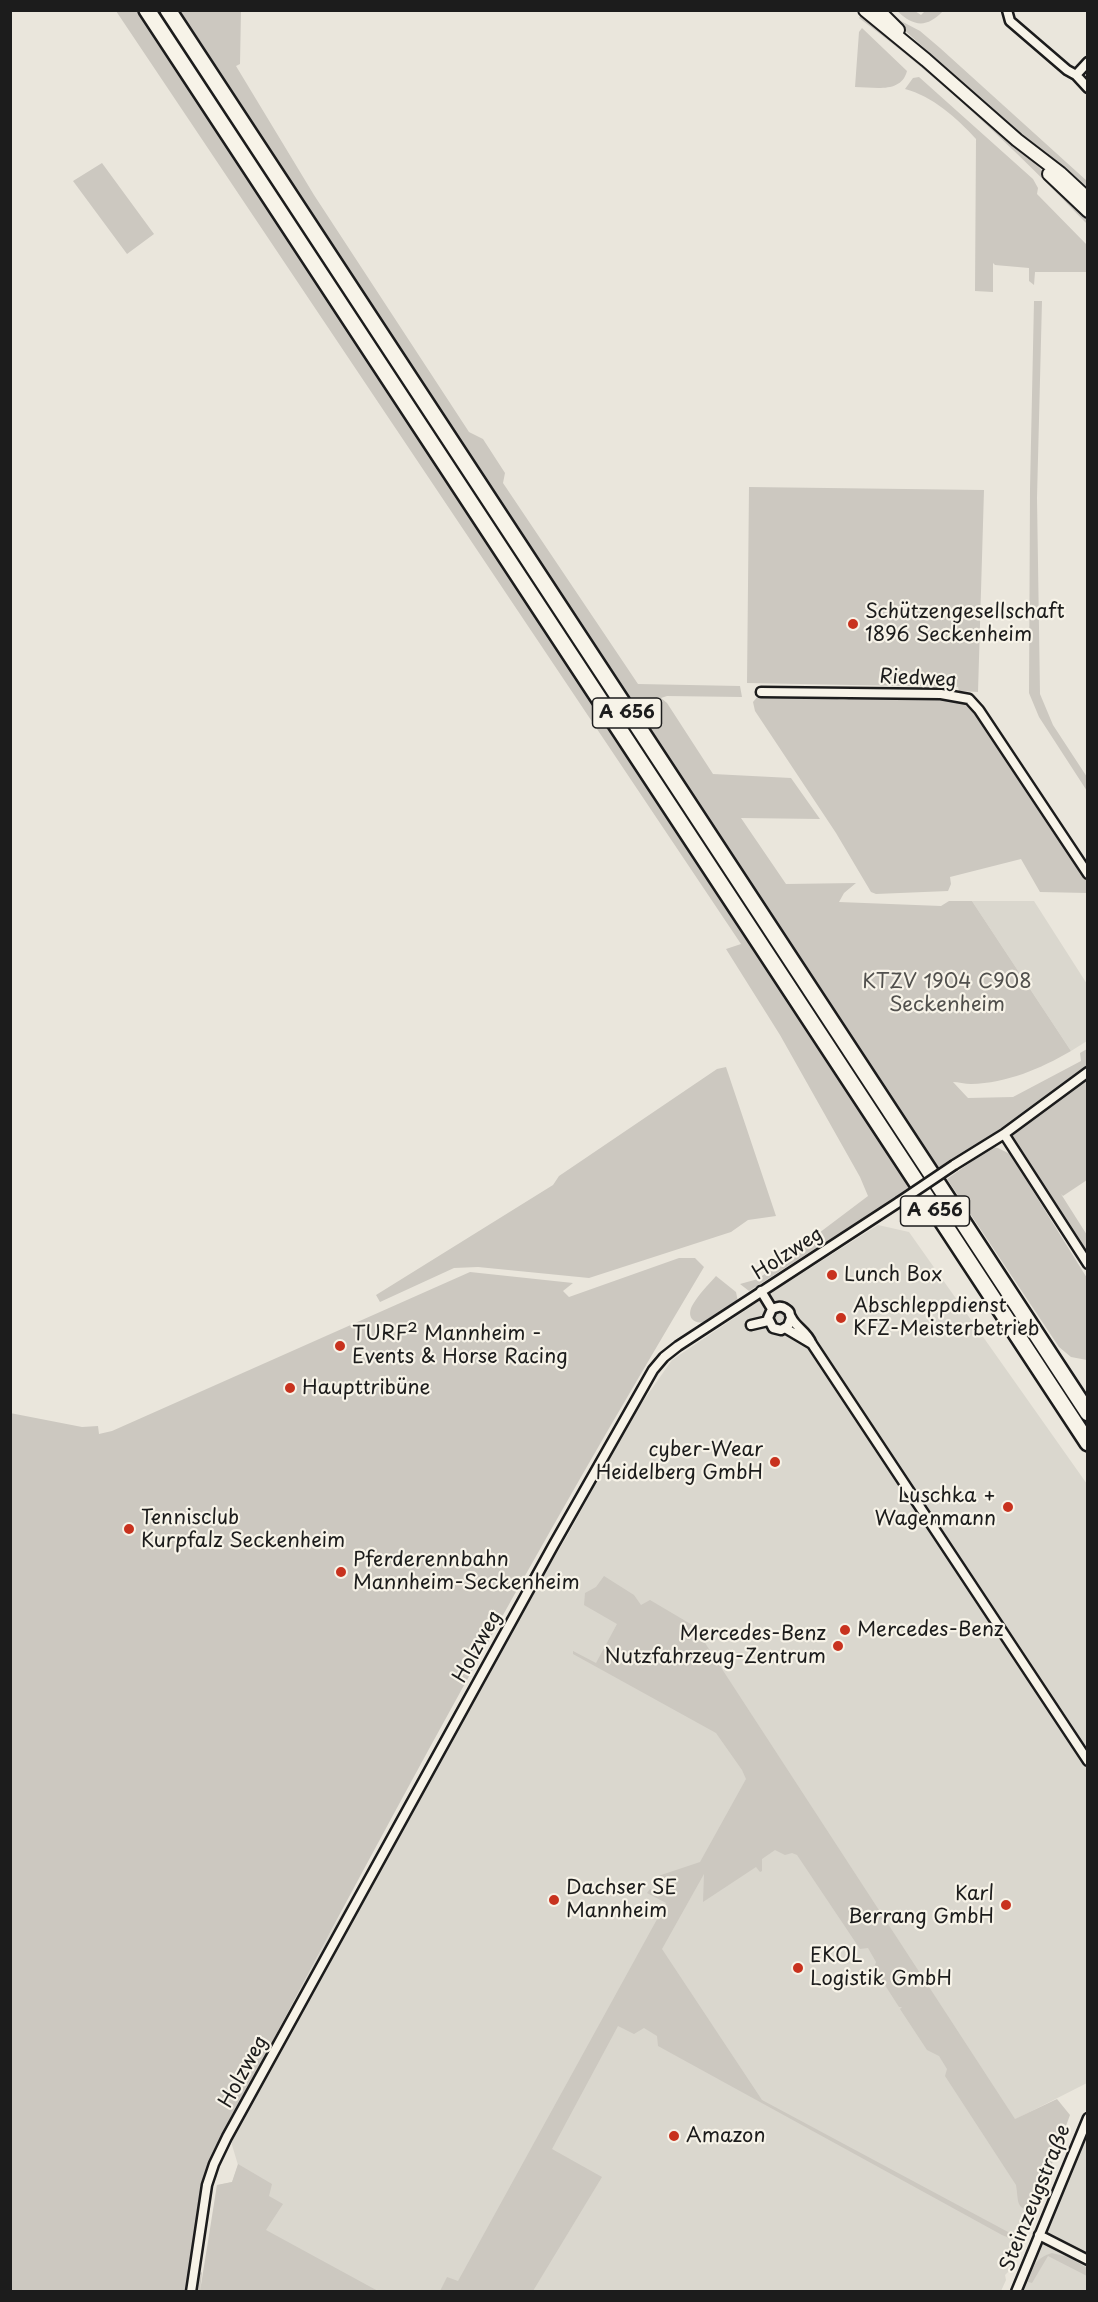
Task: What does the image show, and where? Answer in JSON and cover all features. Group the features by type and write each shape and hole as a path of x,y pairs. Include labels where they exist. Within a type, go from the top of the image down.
{"highway":[{"name":"A 656","path":"147,10 1088,1443"},
{"name":"A 656","path":"168,10 1088,1413"}],"main road":[{"path":"865,10 1017,140 1088,211"},
{"path":"878,10 926,60"},
{"path":"1017,140 1060,173 1088,199"}],"street":[{"path":"1007,10 1010,21 1067,70 1076,75 1088,88"},
{"path":"1076,75 1088,62"},
{"name":"Riedweg","path":"760,692 941,694 969,699 980,710 1088,874"},
{"name":"Holzweg","path":"191,2292 207,2185 227,2137 653,1370 664,1357 761,1291 1004,1134 1088,1072"},
{"path":"1004,1134 1088,1264"},
{"path":"761,1291 772,1309"},
{"path":"812,1344 785,1328 773,1328 768,1321 768,1314 778,1306 785,1308 791,1318 808,1335 1088,1761"},
{"path":"785,1328 791,1318"},
{"path":"751,1324 768,1321"},
{"name":"Steinzeugstraße","path":"1016,2292 1088,2118"},
{"path":"1039,2235 1088,2260"}],"shaded area":[{"path":"972,901 1034,901 1087,984 1087,1041 1071,1051"},
{"path":"878,1225 909,1232 1087,1484 1087,2083 1016,2119 1050,2169 1015,2259 1005,2275 1006,2280 1001,2291 203,2292 217,2185 232,2182 238,2165 232,2145 232,2119 327,1938 570,1531 634,1414 672,1360 777,1289"},
{"path":"1087,2128 1087,2291 1021,2292 1037,2251"}],"green space":[{"path":"116,11 137,11 804,1028 912,1187 749,1291 740,1284 758,1279 868,1196 860,1177 780,1035 726,949 741,944"},
{"path":"156,11 161,11 964,1238 960,1235"},
{"name":"KTZV 1904 C908 Seckenheim","path":"180,11 241,11 240,64 236,66 314,195 469,432 483,439 505,473 503,483 638,684 740,686 742,697 667,696 661,698 667,703 713,774 791,778 820,819 741,818 786,884 856,883 844,893 839,902 941,906 949,901 972,901 1071,1051 1047,1064 1010,1078 971,1084 953,1082 968,1098 1013,1097 1081,1061 1080,1053 1087,1049 1087,1065 941,1172"},
{"path":"883,11 889,11 901,21 920,31 940,48 1087,181 1087,193 1065,171"},
{"path":"897,11 915,11 921,15 925,11 943,11 926,23 915,23"},
{"path":"863,13 992,122 1087,214 1087,224 977,116 859,18"},
{"path":"862,28 907,71 899,83 886,88 855,87 859,32"},
{"path":"919,77 1033,179 1038,188 1037,194 1087,245 1087,272 1035,272 1034,285 1029,281 1029,268 993,263 993,292 975,291 976,139 943,109 925,97 905,89 913,78"},
{"path":"102,163 154,234 127,254 73,181"},
{"path":"1034,301 1042,301 1037,498 1040,694 1053,725 1087,777 1087,791 1039,717 1029,693"},
{"path":"749,487 984,490 978,692 959,691 958,687 747,683"},
{"path":"759,695 833,697 842,700 856,696 944,699 962,702 980,718 1087,881 1087,893 1040,892 1021,859 950,877 951,884 948,891 876,894 871,892 836,833 755,711 753,702"},
{"path":"726,1067 776,1216 748,1220 731,1232 589,1278 478,1267 454,1268 380,1302 376,1295 553,1185 559,1176 717,1069"},
{"path":"1087,1076 1087,1180 1063,1196 1061,1194 1087,1235 1087,1253 1012,1136 1044,1107"},
{"path":"992,1147 1010,1154 1087,1278 1087,1360 1071,1357 1059,1347 947,1179"},
{"name":"Pferderennbahn Mannheim-Seckenheim","path":"679,1258 695,1258 704,1267 521,1583 232,2119 220,2155 217,2176 209,2191 196,2276 202,2272 200,2291 11,2291 10,1413 82,1427 98,1426 99,1434 112,1431 470,1272 573,1283 563,1291 569,1297"},
{"path":"716,1276 736,1292 738,1302 708,1320 696,1322 690,1316 691,1308"},
{"path":"604,1576 634,1595 641,1605 650,1600 694,1626 1015,2119 1057,2099 1070,2115 1034,2212 1024,2209 1019,2204 1016,2185 945,2076 947,2069 939,2056 927,2050 900,2009 902,2007 899,2007 874,1968 876,1962 868,1948 860,1949 797,1855 792,1853 785,1855 775,1850 762,1859 762,1871 760,1872 756,1867 703,1902 704,1874 662,1949 762,2100 1023,2240 1021,2243 1002,2235 658,2046 657,2036 644,2028 634,2034 618,2026 552,2149 602,2177 533,2291 440,2291 447,2277 458,2281 666,1903 647,1893 650,1889 661,1894 668,1881 658,1876 700,1862 746,1779 716,1733 573,1654 573,1651 596,1663 617,1624 584,1605 585,1593 596,1587"},
{"path":"238,2164 272,2184 269,2196 283,2204 266,2230 378,2291 200,2291 217,2185 232,2182"},
{"path":"1052,2253 1068,2257 1087,2268 1087,2276 1048,2256 1032,2283 1028,2282 1039,2260"}],"place":[{"name":"Schützengesellschaft 1896 Seckenheim","path":"853,624"},
{"name":"Lunch Box","path":"832,1275"},
{"name":"Abschleppdienst KFZ-Meisterbetrieb","path":"841,1318"},
{"name":"TURF² Mannheim - Events & Horse Racing","path":"340,1346"},
{"name":"Haupttribüne","path":"290,1388"},
{"name":"cyber-Wear Heidelberg GmbH","path":"775,1462"},
{"name":"Luschka + Wagenmann","path":"1008,1507"},
{"name":"Tennisclub Kurpfalz Seckenheim","path":"129,1529"},
{"name":"Pferderennbahn Mannheim-Seckenheim","path":"341,1572"},
{"name":"Mercedes-Benz","path":"845,1630"},
{"name":"Mercedes-Benz Nutzfahrzeug-Zentrum","path":"838,1646"},
{"name":"Dachser SE Mannheim","path":"554,1900"},
{"name":"Karl Berrang GmbH","path":"1006,1905"},
{"name":"EKOL Logistik GmbH","path":"798,1968"},
{"name":"Amazon","path":"674,2136"}]}
